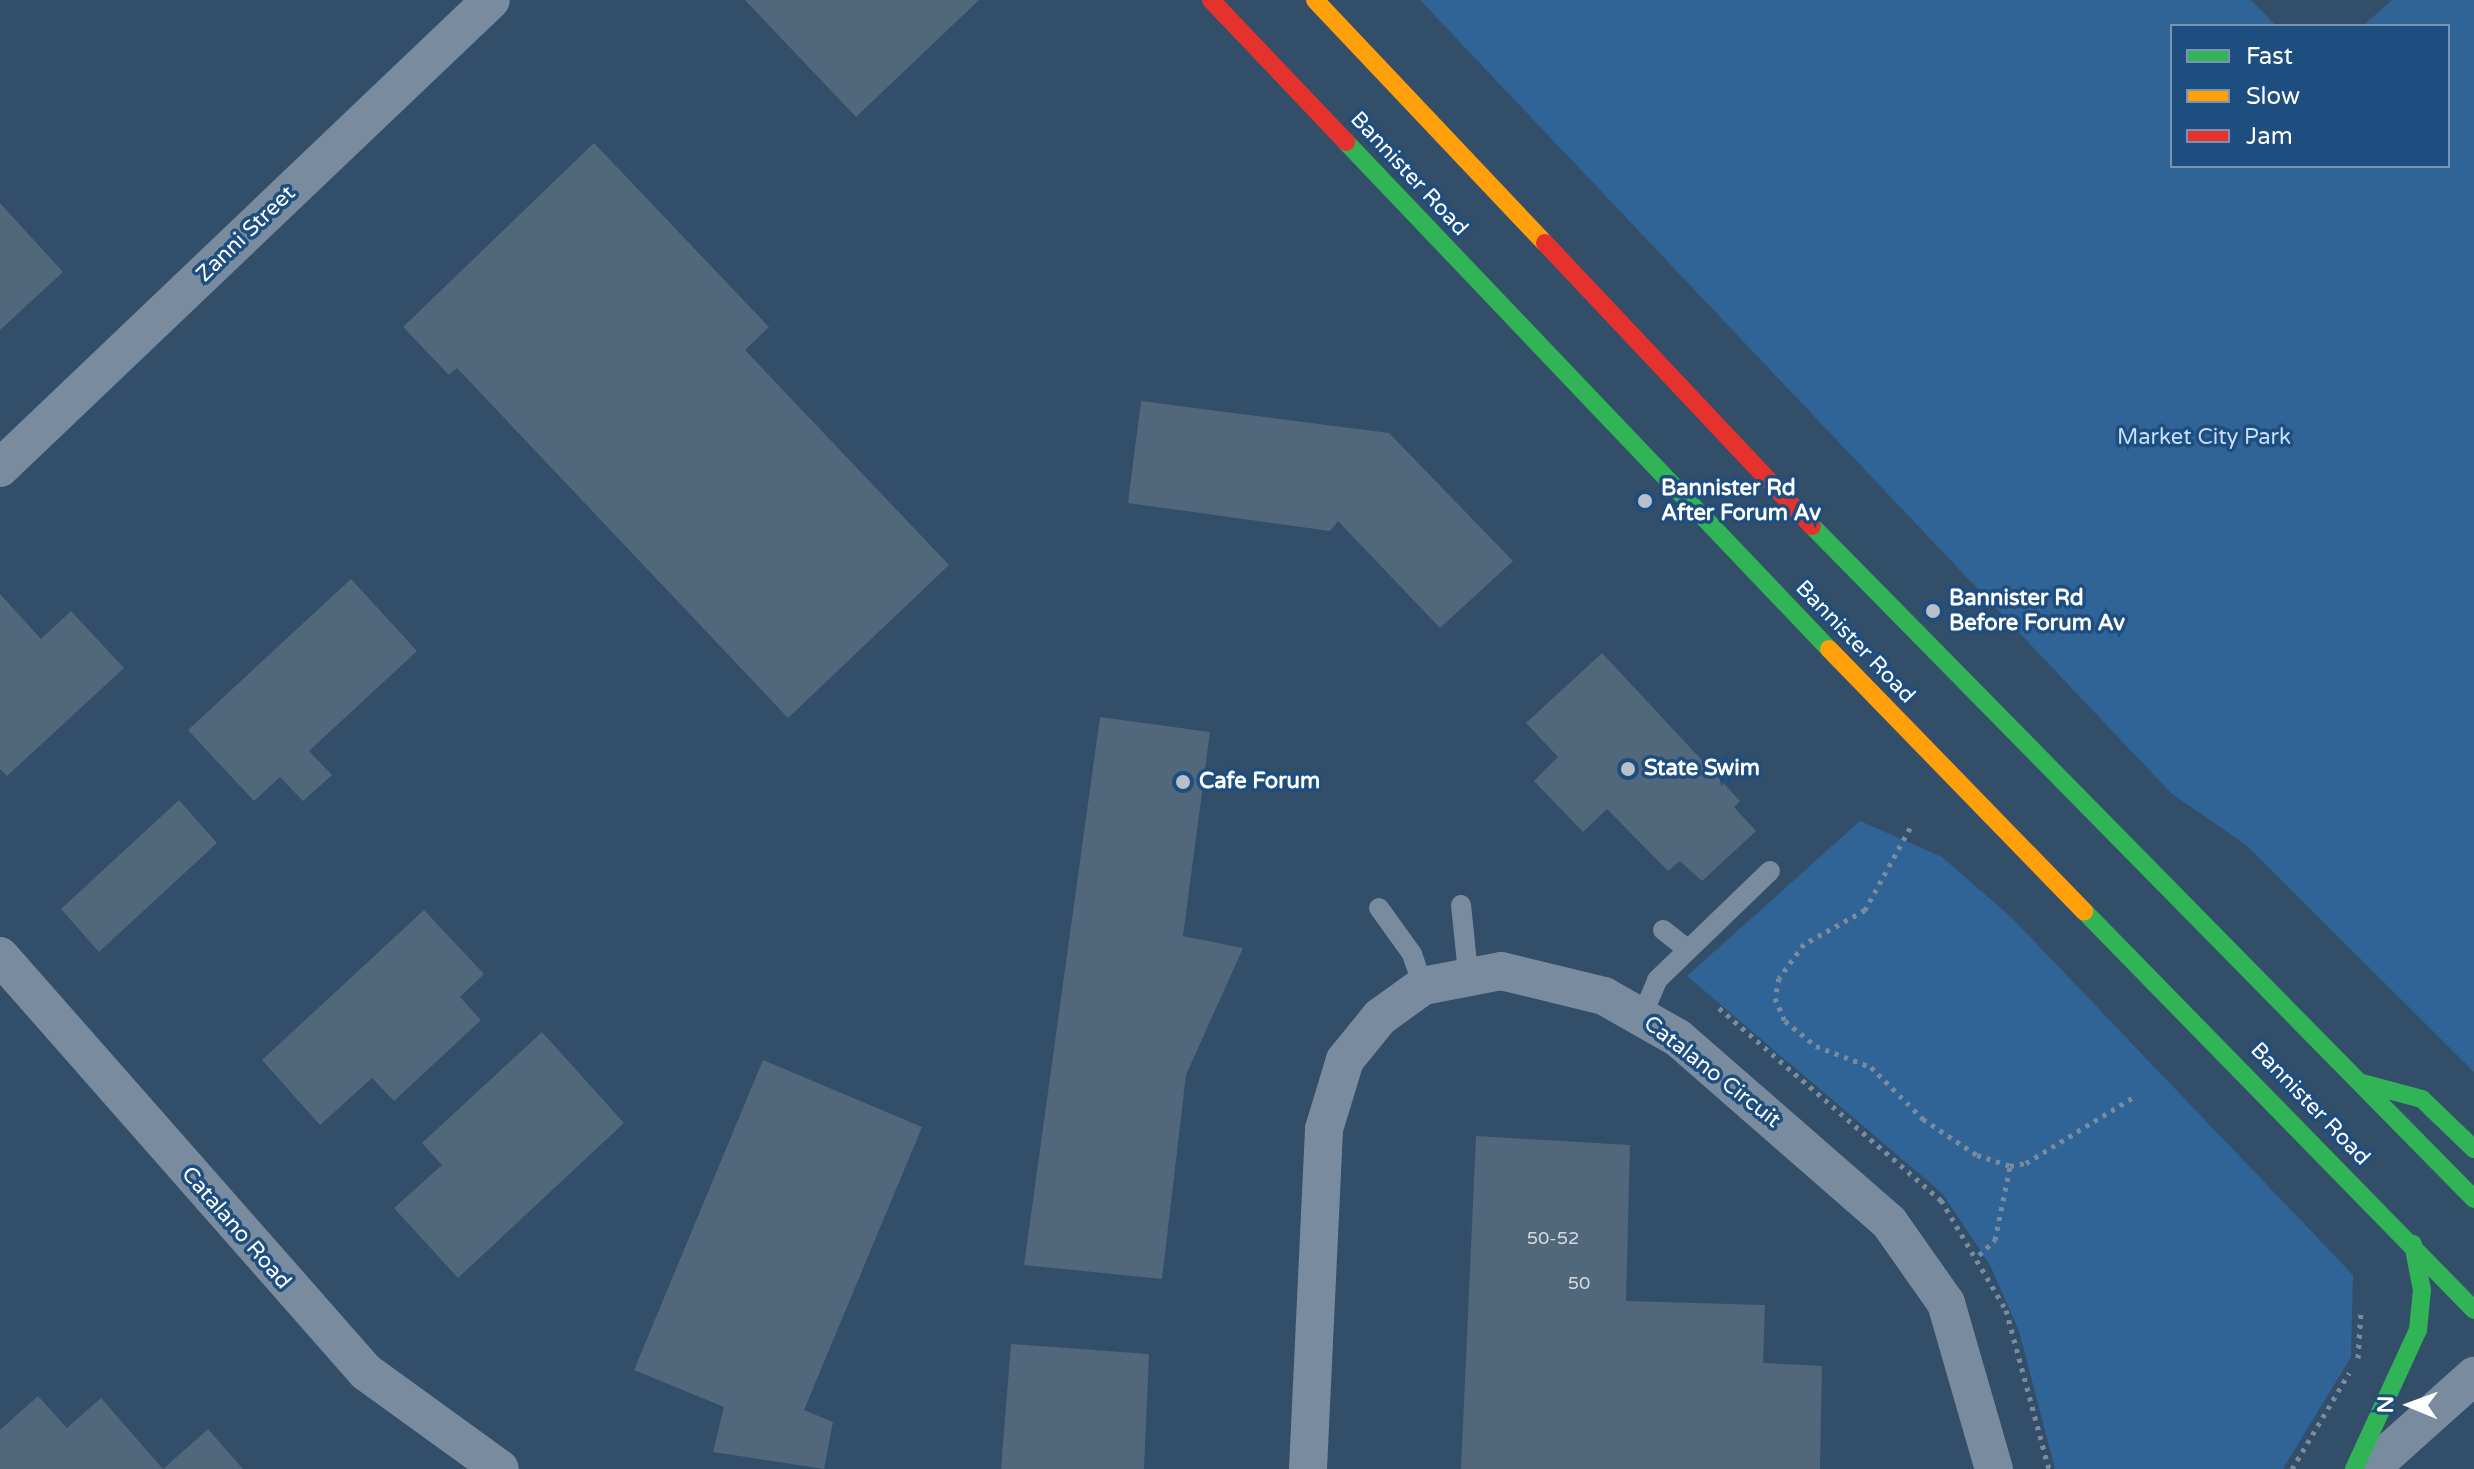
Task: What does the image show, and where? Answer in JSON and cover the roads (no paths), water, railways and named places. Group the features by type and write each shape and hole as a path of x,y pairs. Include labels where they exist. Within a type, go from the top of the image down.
{"main road":[{"name":"Bannister Road","path":"1211,0 1759,578 2413,1244 2474,1310"},
{"path":"1315,0 1828,543 2474,1199"},
{"path":"2360,1082 2422,1099 2474,1149"},
{"path":"2354,1469 2418,1330 2422,1290 2413,1244"}],"street":[{"name":"Zanni Street","path":"0,468 491,0"},
{"name":"Catalano Road","path":"0,956 366,1372 500,1469"},
{"name":"Catalano Circuit","path":"1308,1469 1324,1129 1345,1060 1380,1017 1423,986 1468,973 1554,979 1642,1016 1889,1222 1946,1303 1994,1469"},
{"path":"2370,1469 2474,1376"}],"lane":[{"path":"1642,1016 1657,980 1686,948 1770,871"},
{"path":"1461,905 1468,973"},
{"path":"1379,908 1412,954 1423,986"},
{"path":"1663,930 1686,948"}],"place":[{"name":"Bannister Rd After Forum Av","path":"1645,501"},
{"name":"Bannister Rd Before Forum Av","path":"1933,611"},
{"name":"State Swim","path":"1628,769"},
{"name":"Cafe Forum","path":"1183,782"}],"park label":[{"name":"Market City Park","path":"2204,438"}]}
